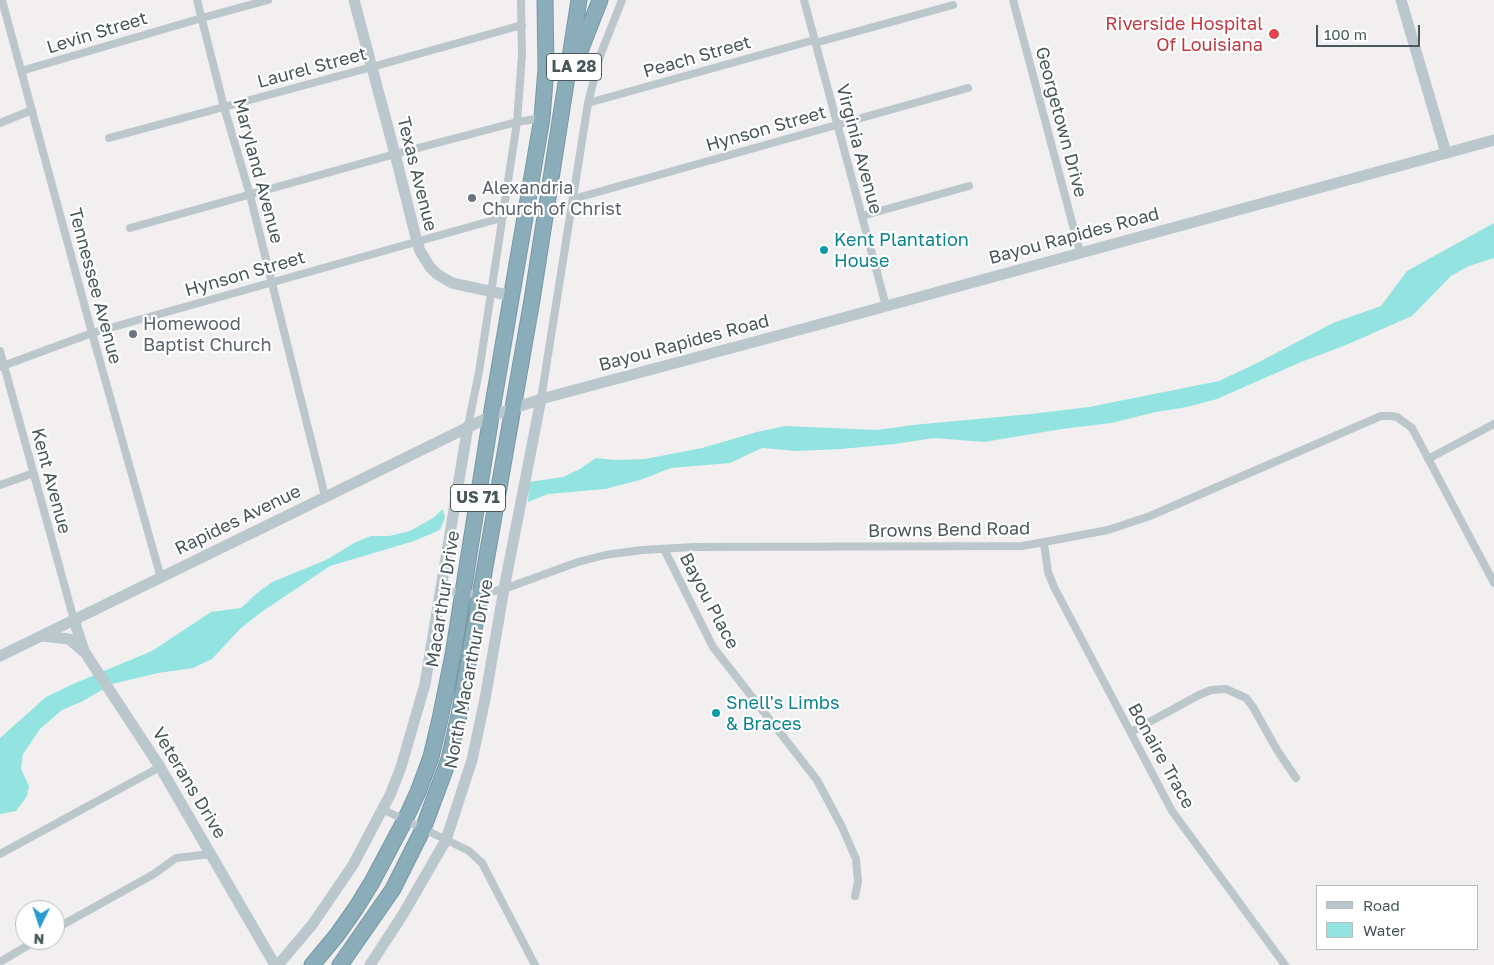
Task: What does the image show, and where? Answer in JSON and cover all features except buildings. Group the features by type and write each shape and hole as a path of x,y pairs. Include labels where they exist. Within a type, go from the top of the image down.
{"highway":[{"name":"Macarthur Drive","path":"312,965 356,908 405,820 431,757 454,655 491,416 542,118 546,69 546,0"},
{"name":"Macarthur Drive","path":"340,965 393,889 423,829 449,759 457,724 532,300 579,0"},
{"name":"LA 28","path":"557,138 574,67 600,0"},
{"path":"512,296 532,300"}],"street":[{"name":"Tennessee Avenue","path":"2,0 92,333 161,578"},
{"name":"Maryland Avenue","path":"197,0 224,107 250,195 325,496"},
{"name":"Levin Street","path":"21,71 268,0"},
{"name":"Texas Avenue","path":"354,0 416,242 430,266 444,279 460,285 512,296"},
{"path":"277,965 328,903 361,851 401,767 425,684 468,426 479,372 517,122 522,55 521,0"},
{"path":"541,399 588,103 600,56 622,0"},
{"name":"Virginia Avenue","path":"804,0 886,306"},
{"name":"Georgetown Drive","path":"1012,0 1080,252"},
{"path":"1401,0 1446,153"},
{"name":"Peach Street","path":"588,103 953,5"},
{"name":"Laurel Street","path":"109,138 372,68 522,25"},
{"name":"Hynson Street","path":"573,199 968,88"},
{"path":"0,123 32,110"},
{"path":"130,228 395,154 517,122 542,118"},
{"name":"Bayou Rapides Road","path":"491,416 541,399 1494,140"},
{"path":"862,216 969,186"},
{"name":"Hynson Street","path":"2,366 92,333 501,218"},
{"name":"Kent Avenue","path":"0,351 2,366 34,473 74,620"},
{"name":"North Macarthur Drive","path":"370,965 402,916 446,840 472,760 541,399"},
{"name":"Rapides Avenue","path":"0,656 491,416"},
{"name":"Browns Bend Road","path":"441,590 480,594 504,589 578,562 605,555 664,548 1022,546 1044,542 1108,530 1150,516 1381,416 1397,417 1412,428 1494,583"},
{"path":"1428,459 1494,424"},
{"path":"0,485 34,473"},
{"name":"Bonaire Trace","path":"1044,542 1048,572 1054,587 1172,811 1285,965"},
{"name":"Bayou Place","path":"664,548 713,647 817,780 842,827 856,859 858,882 855,896"},
{"path":"86,654 84,630 93,611"},
{"name":"Veterans Drive","path":"74,620 86,654 160,767 277,965"},
{"path":"42,636 68,639 86,654"},
{"path":"1130,732 1199,695 1211,690 1226,689 1246,698 1296,778"},
{"path":"0,854 160,767"},
{"path":"382,809 469,851 482,863 535,965"},
{"path":"65,923 154,874 176,858 211,854"},
{"path":"0,962 20,950"}],"water":[{"path":"1494,223 1494,258 1469,266 1451,276 1412,316 1217,399 1111,423 984,442 934,438 841,449 797,451 762,448 730,463 671,468 640,480 605,489 548,494 528,502 529,482 563,477 580,469 596,458 616,460 645,459 702,448 785,426 877,430 1089,407 1219,381 1333,323 1381,306 1407,271"},
{"path":"443,509 445,518 440,530 414,541 330,566 260,613 240,629 212,659 193,668 158,673 112,684 83,701 62,710 40,729 23,754 21,769 29,786 27,796 16,811 0,814 0,738 46,697 152,651 211,612 241,608 272,582 326,560 354,543 371,536 389,536 410,531 433,518"}],"place":[{"name":"Riverside Hospital Of Louisiana","path":"1274,34"},
{"name":"Alexandria Church of Christ","path":"472,198"},
{"name":"Kent Plantation House","path":"824,250"},
{"name":"Homewood Baptist Church","path":"133,334"},
{"name":"Snell's Limbs & Braces","path":"716,713"}]}
